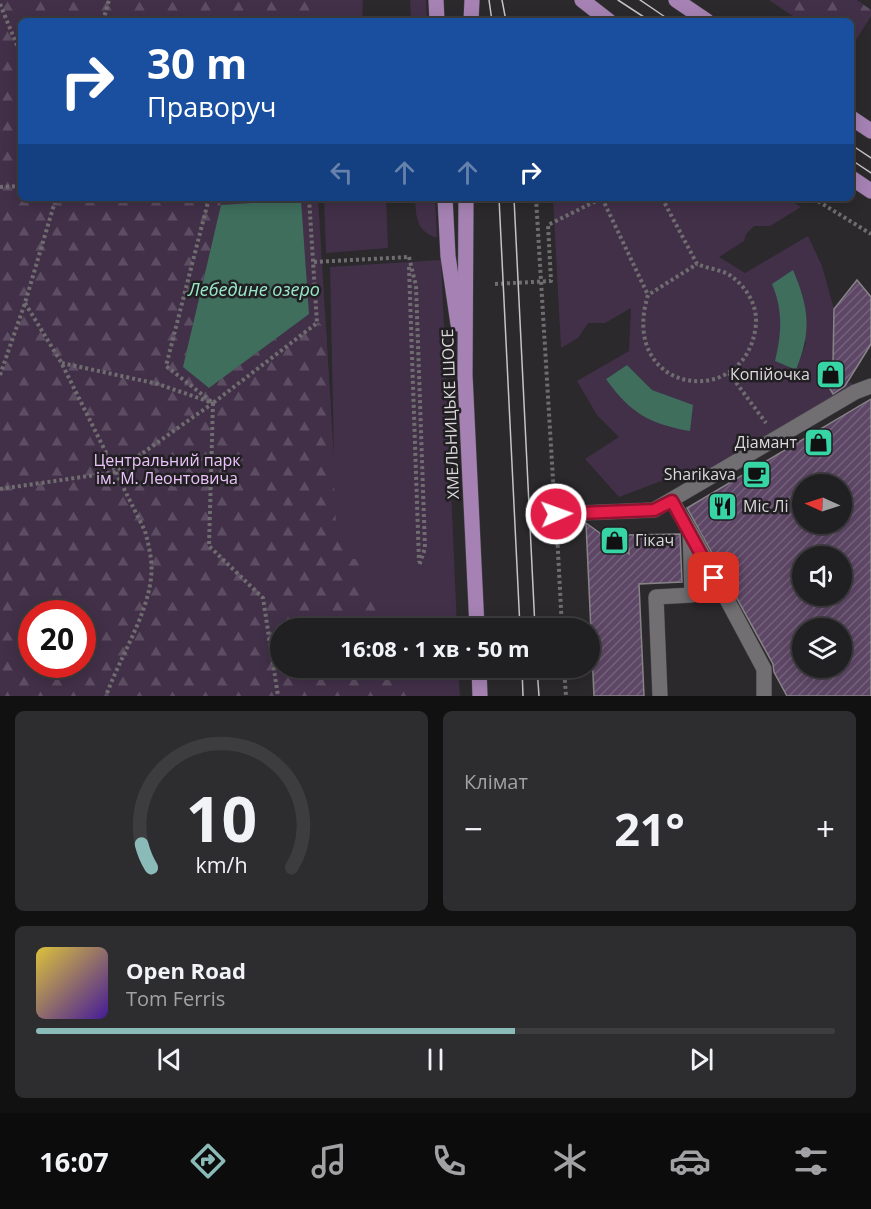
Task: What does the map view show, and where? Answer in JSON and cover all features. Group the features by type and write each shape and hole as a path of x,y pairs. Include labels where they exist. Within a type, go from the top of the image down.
{"main road":[{"path":"436,0 437,18"},
{"path":"471,18 472,0"},
{"path":"582,0 605,18"},
{"path":"676,0 692,4 704,18"},
{"path":"854,120 871,131"},
{"path":"854,180 871,191"},
{"path":"445,201 448,256 465,375"},
{"name":"ХМЕЛЬНИЦЬКЕ ШОСЕ","path":"466,201 465,375 477,618"},
{"path":"479,678 480,696"}],"lane":[{"path":"556,514 654,510 855,392 871,386"},
{"path":"672,501 764,669 764,696"},
{"path":"660,696 656,597 692,595 690,531"}],"path":[{"path":"104,18 109,0"},
{"path":"0,4 18,48"},
{"path":"0,187 18,186"},
{"path":"0,375 25,303 55,201"},
{"path":"208,201 166,366 213,403"},
{"path":"0,489 116,472 213,403 317,323 309,201"},
{"path":"536,201 561,618"},
{"path":"495,284 550,281 548,225 596,201"},
{"path":"603,201 648,295 641,325 642,338 654,360 667,373 696,382 729,373 748,354 755,337 756,315 750,296 731,275 697,264 664,201"},
{"path":"818,201 871,234"},
{"path":"314,262 409,257 419,566"},
{"path":"648,295 697,264"},
{"path":"25,303 61,362 145,531 152,576 147,598 106,696"},
{"path":"61,362 158,384 213,403"},
{"path":"729,373 777,439"},
{"path":"213,403 208,546 263,598 278,696"},
{"path":"565,678 566,696"}],"green space":[{"name":"Центральний парк ім. М. Леонтовича","path":"0,0 363,0 362,18 18,18 18,201 318,201 334,457 330,267 441,260 457,618 270,618 270,678 459,678 460,696 0,696"},
{"name":"Центральний парк ім. М. Леонтовича","path":"0,0 312,0 313,18 18,18 18,201 221,201 183,367 209,388 309,314 326,329 336,526 349,526 347,559 364,559 365,598 379,598 379,618 270,618 270,678 411,678 412,696 0,696"},
{"path":"410,0 426,0 427,18 411,18"},
{"path":"769,0 857,0 871,10 871,16 854,43 854,18 796,18"},
{"path":"324,201 386,201 388,248 326,253"},
{"path":"415,201 435,201 437,238 421,227"},
{"path":"553,201 791,201 801,207 770,226 754,226 746,234 744,241 719,257 745,273 808,236 822,266 834,309 833,365 821,375 832,391 851,382 855,392 697,489 685,472 619,497 585,459 619,437 597,415 577,381 629,351 631,308 605,323 588,323 578,338 561,348","holes":["780,302 806,343 796,370 775,361 781,335","627,365 652,390 671,398 606,379"]}],"water":[{"name":"Лебедине озеро","path":"301,201 309,314 209,388 183,367 221,205"},
{"path":"793,270 802,296 806,320 805,343 796,370 775,361 779,341 780,312 772,284"},
{"path":"627,365 652,390 693,405 690,431 663,425 642,415 615,391 606,379"}],"building":[{"path":"857,280 871,297 871,344 845,386 833,394 821,374 833,365 834,309"},
{"path":"871,399 871,696 787,696 774,672 773,664 687,508"},
{"path":"586,523 629,554 628,535 680,534 682,582 639,584 644,696 594,696 593,678 600,678 600,618 590,618"}],"tram line":[{"path":"489,0 492,18"},
{"path":"502,0 505,18"},
{"path":"618,0 645,18"},
{"path":"640,0 667,18"},
{"path":"854,147 871,158"},
{"path":"854,162 871,173"},
{"path":"499,201 520,618"},
{"path":"514,201 535,618"},
{"path":"522,678 523,696"},
{"path":"538,678 539,696"}],"place":[{"name":"Копійочка","path":"831,374"},
{"name":"Діамант","path":"818,442"},
{"name":"Sharikava","path":"757,474"},
{"name":"Міс Лі","path":"722,506"},
{"name":"Гікач","path":"614,540"}],"route":[{"path":"556,514 654,510 672,501 714,578"}]}
